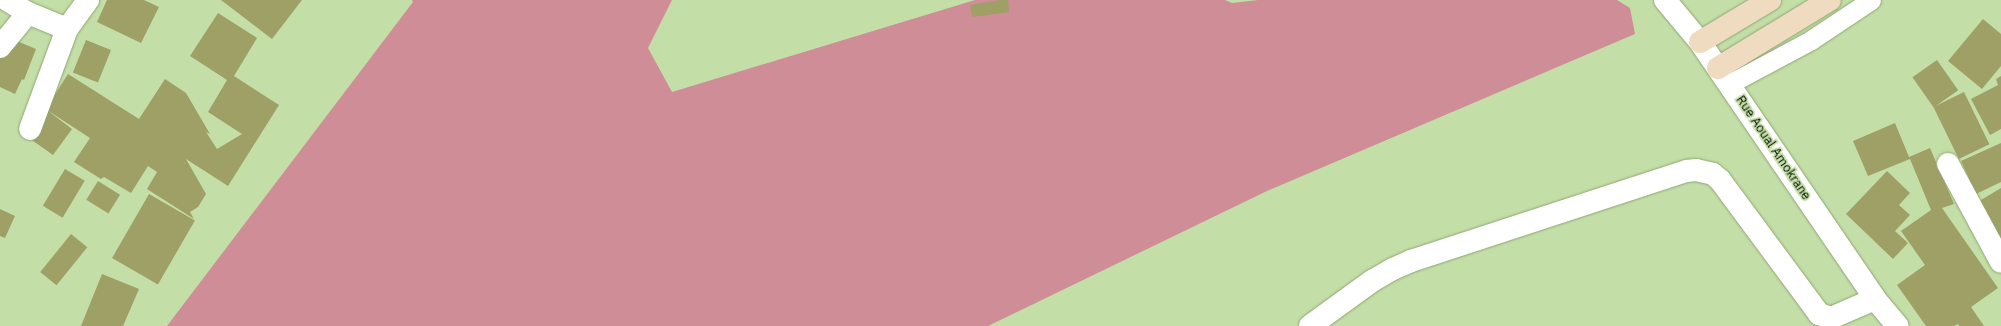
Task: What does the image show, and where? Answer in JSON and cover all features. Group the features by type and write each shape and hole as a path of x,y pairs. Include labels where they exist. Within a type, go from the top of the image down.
{"main road":[{"path":"1700,42 1770,0"},
{"path":"1724,76 1830,0"}],"street":[{"path":"7,0 28,13 67,29"},
{"path":"30,130 67,29 88,0"},
{"name":"Rue Aoual Amokrane","path":"1666,0 1700,42 1875,299 1898,326"},
{"path":"0,47 28,13"},
{"path":"1948,164 2001,262"},
{"path":"1310,326 1365,286 1393,269 1412,261 1686,170 1696,170 1713,174 1720,180 1819,314 1831,318 1875,299"}],"lane":[{"path":"1724,76 1810,40 1871,0"}],"shaded area":[{"path":"412,0 672,0 648,48 672,92 975,0 1225,0 1232,3 1258,0 1617,0 1630,8 1635,34 1267,191 988,326 167,326 413,2"}],"building":[{"path":"107,0 144,0 159,7 141,43 97,22"},
{"path":"221,0 302,0 272,39"},
{"path":"1008,0 1009,12 972,17 970,5"},
{"path":"218,13 257,38 234,76 279,105 228,186 186,159 206,194 198,207 190,212 194,219 147,189 157,172 148,166 131,193 104,177 101,179 74,162 90,138 47,110 72,129 53,155 19,131 45,110 68,74 139,119 165,79 186,93 210,134 206,132 217,149 242,134 208,112 227,80 190,56"},
{"path":"1983,19 2001,34 2001,66 1982,89 1948,61"},
{"path":"0,34 36,49 24,80 22,79 15,94 0,87"},
{"path":"86,40 111,50 98,83 73,72"},
{"path":"1937,60 1958,90 1934,108 1912,77"},
{"path":"2001,76 2001,129 1990,135 1971,99 1998,85 1996,79"},
{"path":"1964,92 1989,144 1959,159 1933,107"},
{"path":"1895,123 1909,157 1930,148 1954,204 1942,208 1998,288 1971,307 1984,326 1959,326 1958,324 1954,326 1926,326 1897,285 1925,265 1901,231 1931,210 1910,159 1868,176 1853,141"},
{"path":"2001,143 2001,182 1976,194 1961,161"},
{"path":"65,169 85,181 63,218 43,206"},
{"path":"1887,171 1910,193 1899,205 1910,215 1895,231 1908,243 1893,259 1846,214"},
{"path":"98,181 120,195 108,213 86,200"},
{"path":"2001,188 2001,247 1976,203"},
{"path":"149,194 195,220 158,285 112,258"},
{"path":"0,209 15,216 5,238 0,236"},
{"path":"71,234 87,247 56,285 40,272"},
{"path":"102,274 139,289 123,326 81,326"}]}
